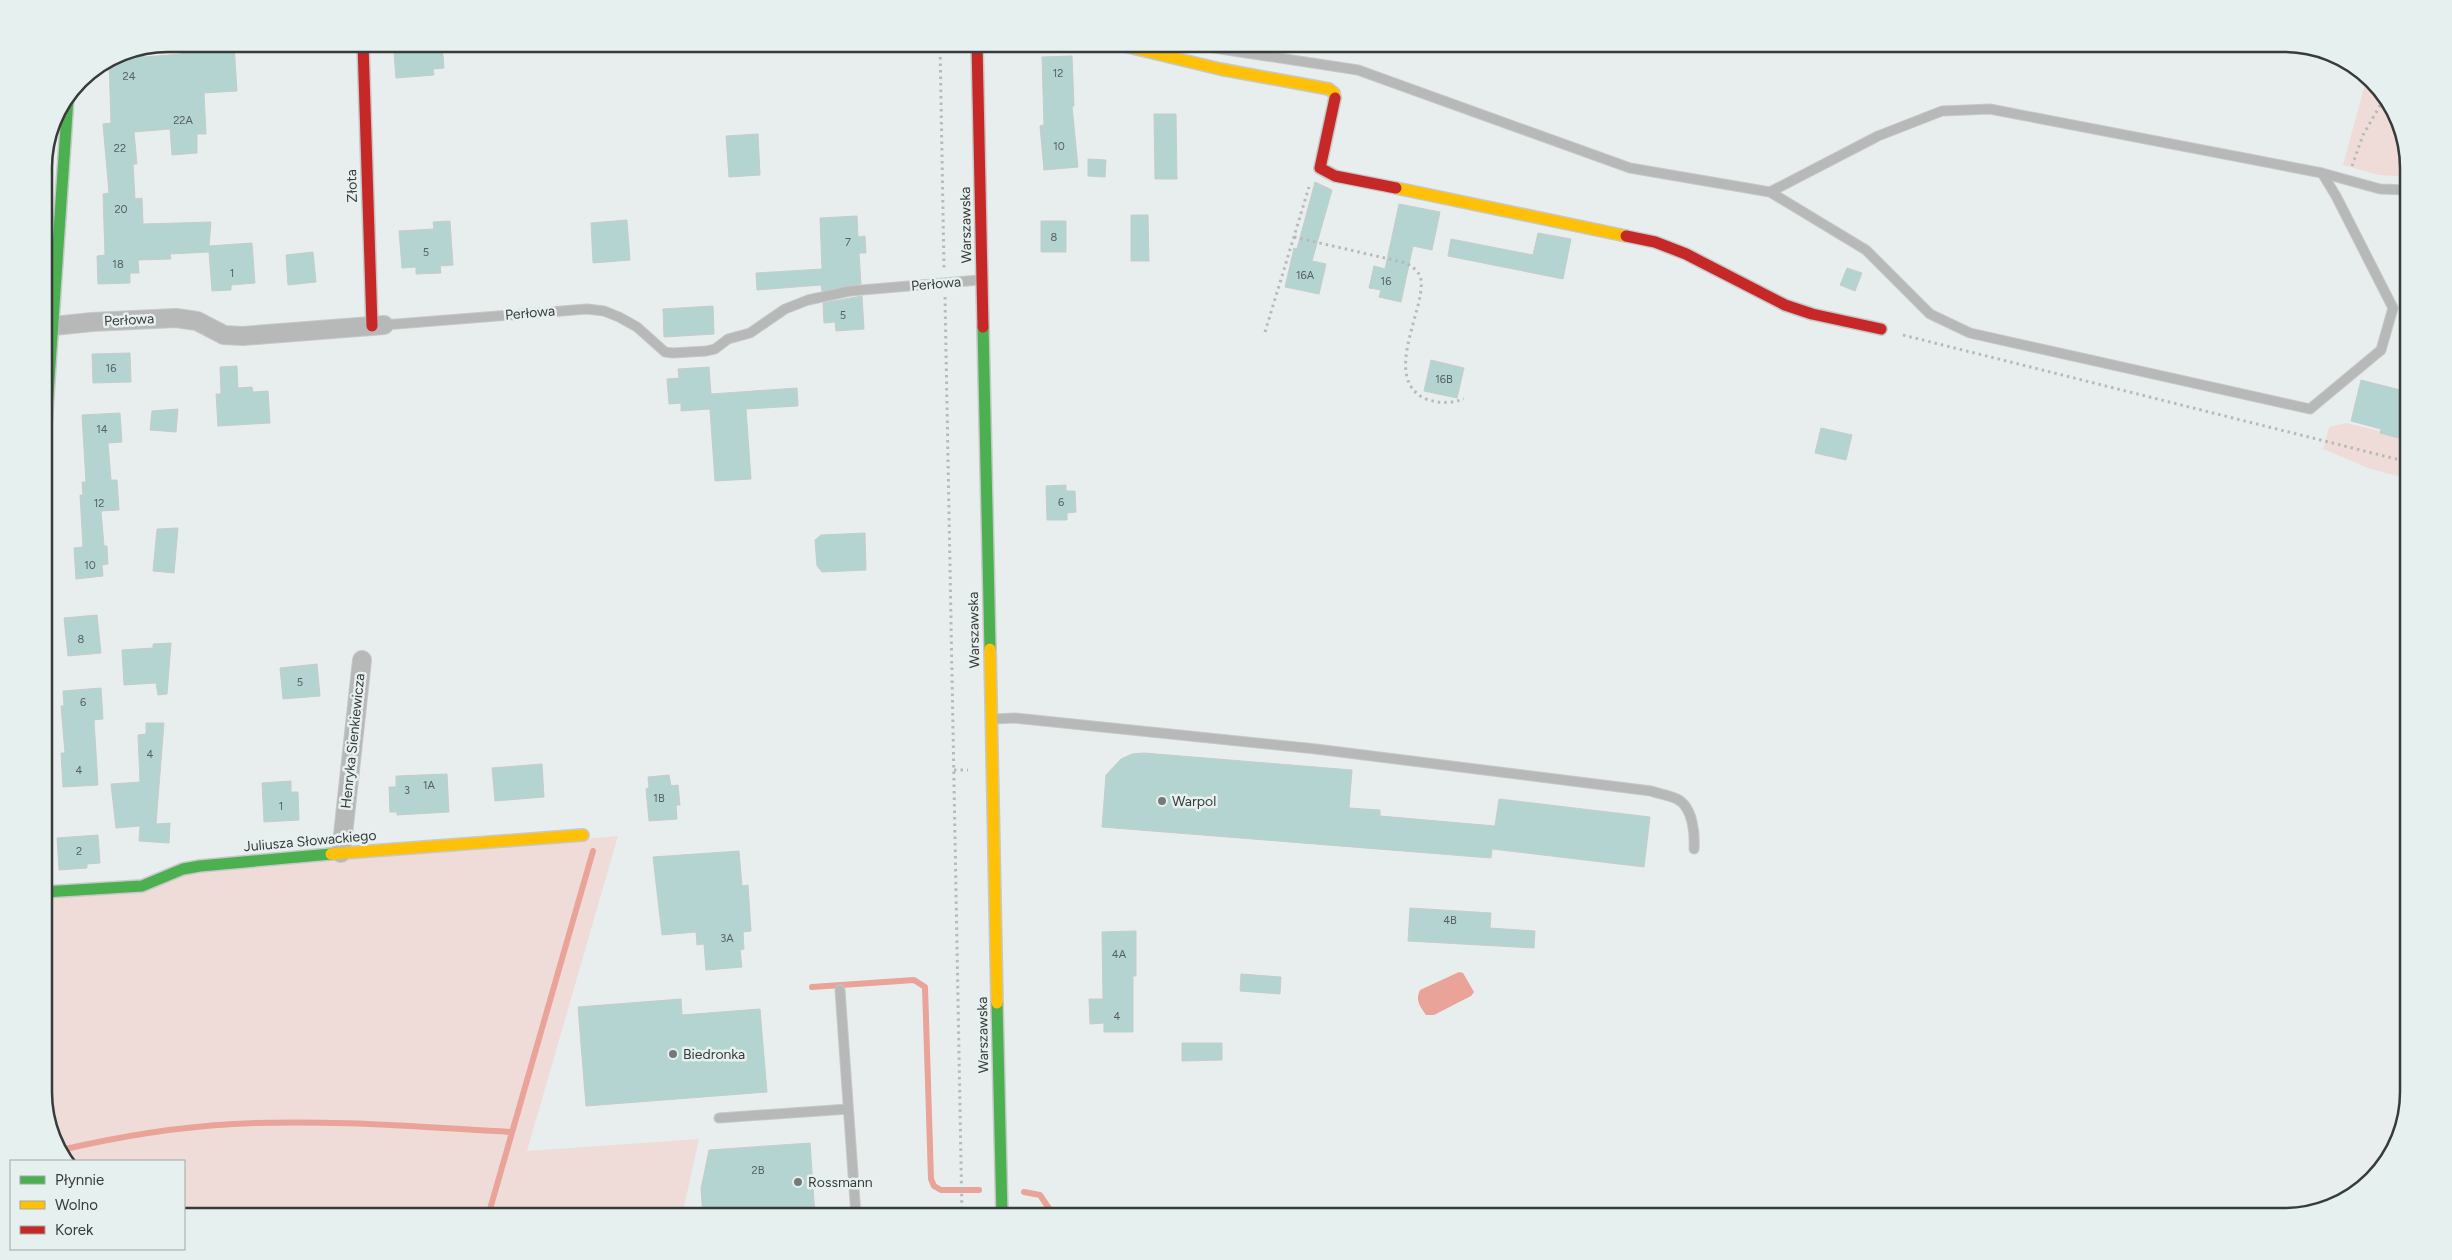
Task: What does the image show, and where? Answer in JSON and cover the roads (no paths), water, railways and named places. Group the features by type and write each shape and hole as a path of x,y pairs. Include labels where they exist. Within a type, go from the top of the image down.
{"street":[{"name":"Złota","path":"363,53 378,326"},
{"name":"Warszawska","path":"977,53 1002,1208"},
{"path":"1154,53 1229,71 1329,89 1334,93 1335,101 1320,168 1335,176 1351,181 1655,242 1685,253 1773,301 1794,308 1881,329"},
{"path":"53,270 67,112"},
{"name":"Perłowa","path":"53,327 176,318 197,321 224,335 243,336 378,326"},
{"name":"Henryka Sienkiewicza","path":"341,853 362,660"},
{"name":"Juliusza Słowackiego","path":"53,892 123,889 142,886 183,869 200,866 341,853 583,835"}],"lane":[{"path":"1267,53 1358,70 1630,168 1770,192 1866,250 1930,314 1970,333 2310,410 2381,350 2393,308 2336,196 2322,173"},
{"path":"1770,192 1878,136 1942,111 1990,109 2322,173 2380,189 2399,190"},
{"name":"Perłowa","path":"378,326 587,308 604,311 637,327 665,352 706,351 728,339 750,333 785,309 808,300 850,291 982,280"},
{"path":"991,719 1015,718 1316,749 1651,791 1679,800 1691,818 1695,836 1694,849"},
{"path":"840,990 855,1208"},
{"path":"719,1118 848,1108"}],"waterway":[{"path":"490,1208 593,851"},
{"path":"812,987 914,980 925,987 931,1179 934,1186 941,1190 979,1190"},
{"path":"67,1149 147,1133 234,1124 338,1123 512,1132"},
{"path":"1024,1192 1040,1195 1049,1208"}],"place":[{"name":"Warpol","path":"1162,801"},
{"name":"Biedronka","path":"673,1054"},
{"name":"Rossmann","path":"798,1182"}]}
